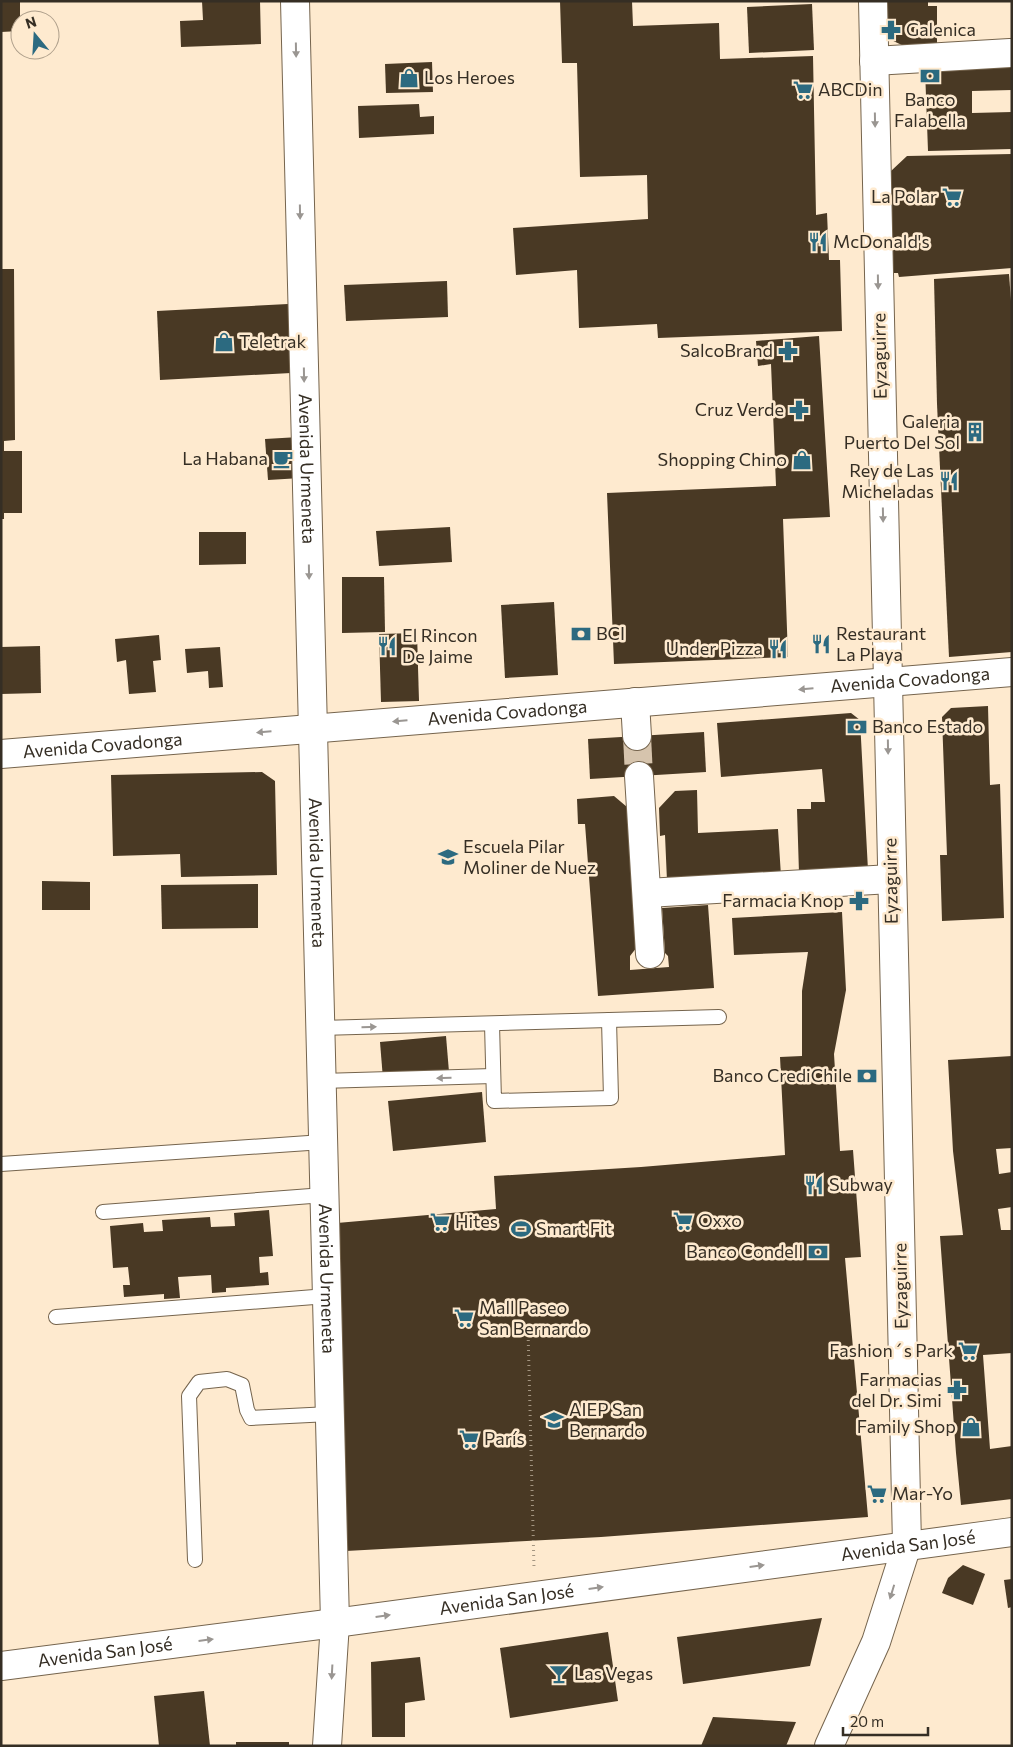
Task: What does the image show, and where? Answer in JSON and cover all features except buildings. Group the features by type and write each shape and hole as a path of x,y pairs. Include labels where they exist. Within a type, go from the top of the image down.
{"street":[{"name":"Avenida Urmeneta","path":"295,1 335,1623 328,1746"},
{"name":"Eyzaguirre","path":"829,1746 876,1642 906,1546 873,1"},
{"path":"874,61 1010,53"},
{"name":"Avenida Covadonga","path":"1,754 1012,672"},
{"path":"635,702 637,736"},
{"path":"640,776 650,954"},
{"path":"647,893 891,879"},
{"name":"Avenida San José","path":"1,1666 1012,1532"}],"lane":[{"path":"320,1028 719,1017"},
{"path":"492,1024 494,1101 611,1098 609,1020"},
{"path":"322,1081 493,1076"},
{"path":"1,1164 323,1142"},
{"path":"103,1212 324,1195"},
{"path":"56,1317 327,1296"},
{"path":"195,1560 189,1396 199,1382 227,1379 242,1385 247,1410 251,1418 330,1414"}],"path":[{"path":"528,1330 535,1596"}],"tunnel":[{"path":"637,736 639,776"}],"place":[{"name":"Galenica","path":"891,30"},
{"name":"Banco Falabella","path":"930,76"},
{"name":"Los Heroes","path":"409,78"},
{"name":"ABCDin","path":"803,90"},
{"name":"La Polar","path":"952,197"},
{"name":"McDonald's","path":"818,242"},
{"name":"Teletrak","path":"224,342"},
{"name":"SalcoBrand","path":"788,351"},
{"name":"Cruz Verde","path":"799,410"},
{"name":"Galeria Puerto Del Sol","path":"975,432"},
{"name":"La Habana","path":"283,459"},
{"name":"Shopping Chino","path":"802,460"},
{"name":"Rey de Las Micheladas","path":"949,481"},
{"name":"BCI","path":"581,634"},
{"name":"Restaurant La Playa","path":"821,644"},
{"name":"El Rincon De Jaime","path":"387,646"},
{"name":"Under Pizza","path":"778,649"},
{"name":"Banco Estado","path":"857,727"},
{"name":"Escuela Pilar Moliner de Nuez","path":"448,857"},
{"name":"Farmacia Knop","path":"859,901"},
{"name":"Banco CrediChile","path":"867,1076"},
{"name":"Subway","path":"814,1185"},
{"name":"Oxxo","path":"683,1221"},
{"name":"Hites","path":"440,1222"},
{"name":"Smart Fit","path":"521,1229"},
{"name":"Banco Condell","path":"818,1252"},
{"name":"Mall Paseo San Bernardo","path":"464,1318"},
{"name":"Fashion´s Park","path":"968,1351"},
{"name":"Farmacias del Dr. Simi","path":"957,1390"},
{"name":"AIEP San Bernardo","path":"554,1420"},
{"name":"Family Shop","path":"971,1427"},
{"name":"París","path":"469,1439"},
{"name":"Mar-Yo","path":"877,1494"},
{"name":"Las Vegas","path":"559,1674"}]}
